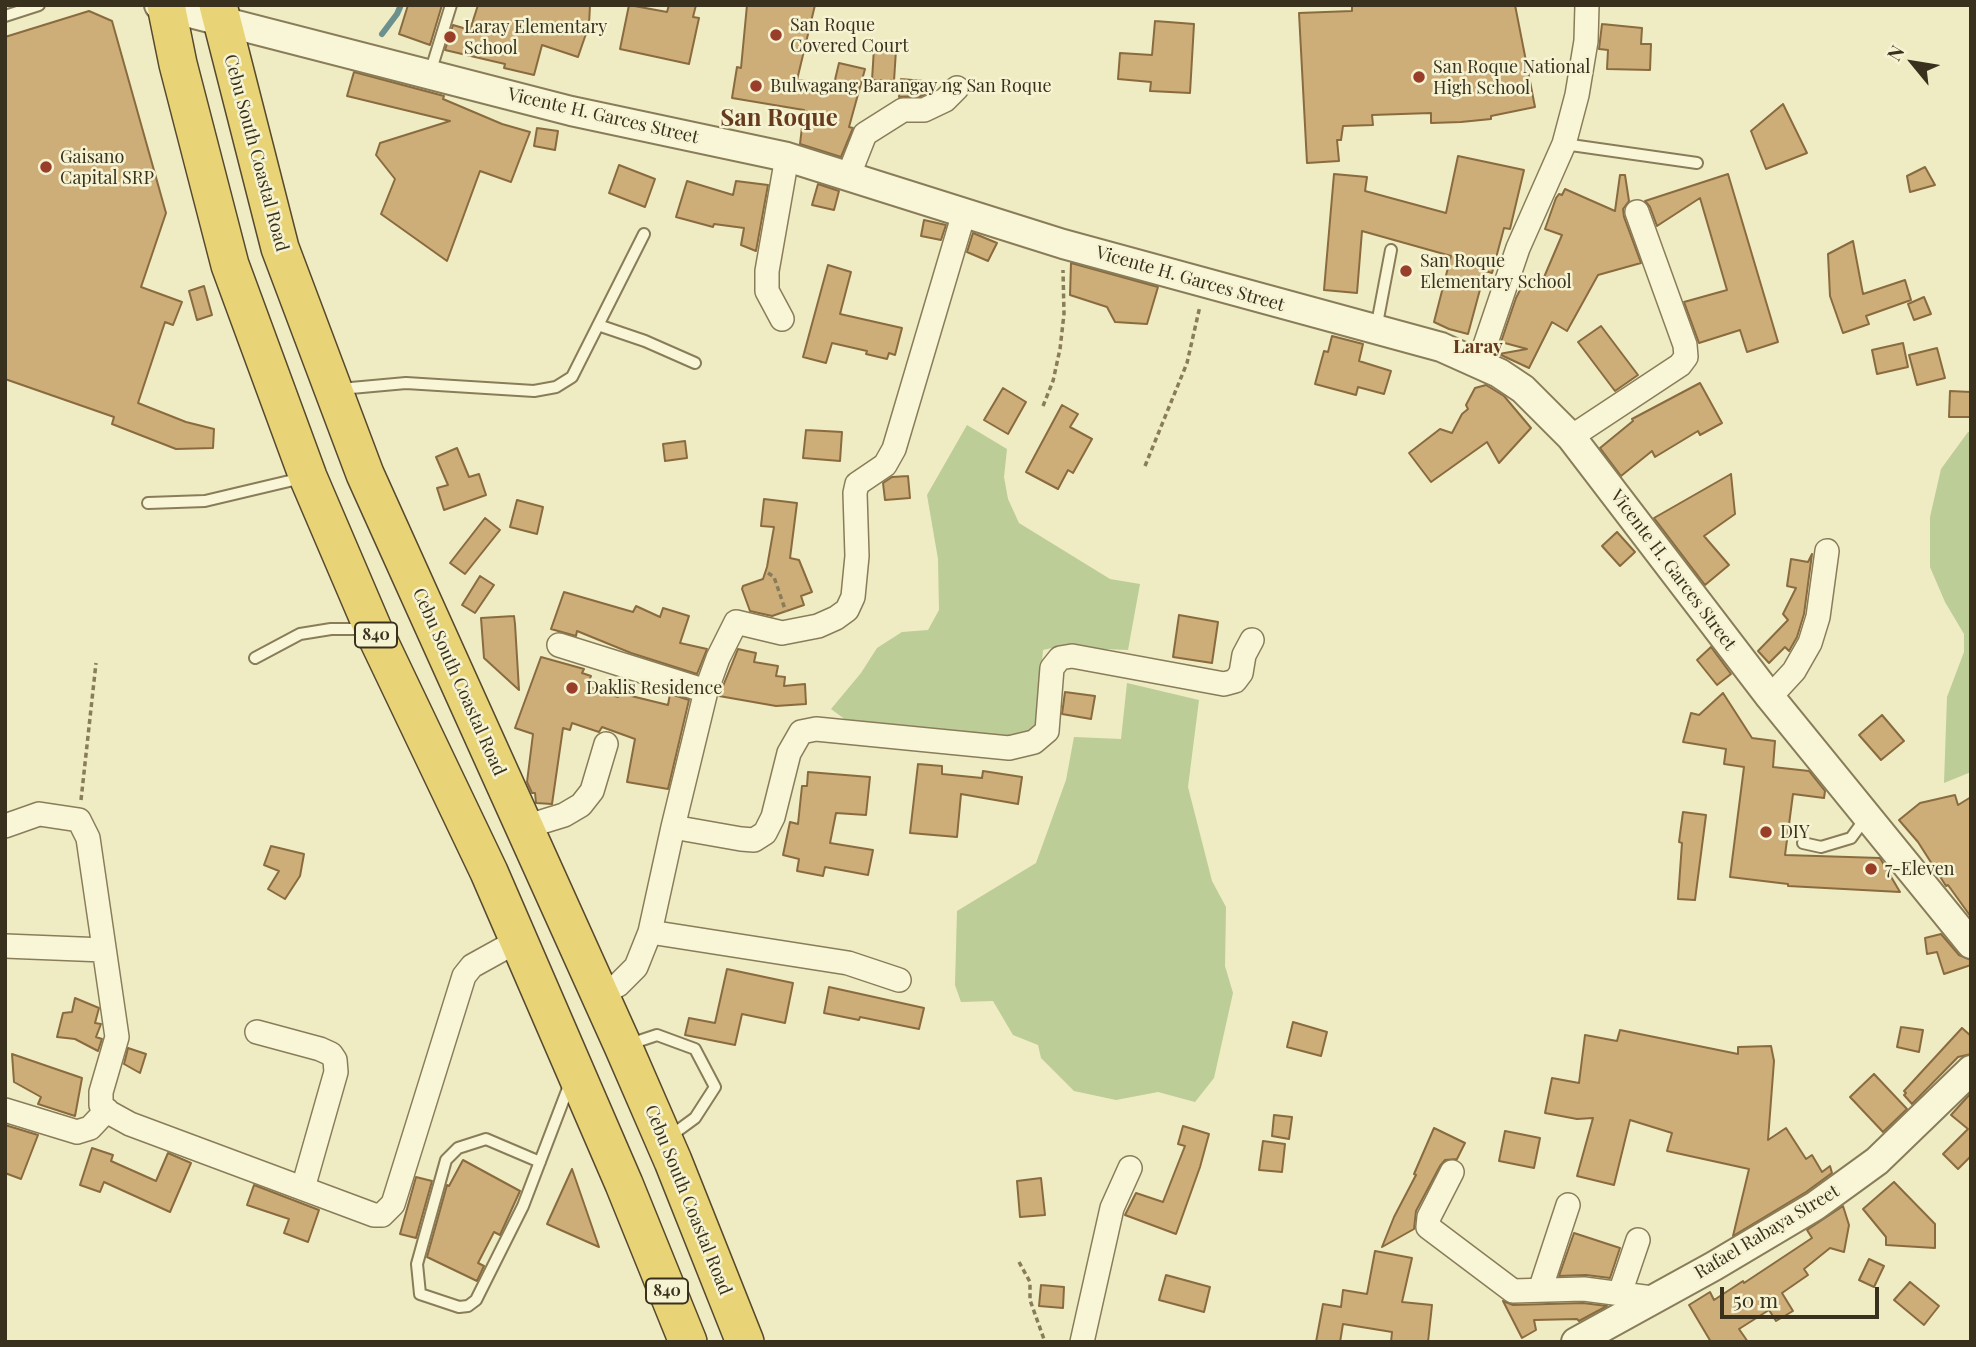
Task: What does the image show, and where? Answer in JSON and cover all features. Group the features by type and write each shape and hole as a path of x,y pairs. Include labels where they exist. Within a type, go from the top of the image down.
{"highway":[{"name":"840","path":"164,6 230,265 308,477 373,629 519,940 624,1184 688,1342"},
{"name":"Cebu South Coastal Road","path":"220,13 280,248 365,474 624,1046 745,1342"}],"street":[{"path":"1479,363 1518,248 1564,144 1580,82 1586,41 1587,5"},
{"name":"Vicente H. Garces Street","path":"164,6 220,13 429,74 571,111 787,157 1063,244 1441,347 1479,363 1522,389 1571,437 1770,697 1971,944"},
{"path":"848,177 865,134 903,110 924,110 945,100 957,88"},
{"path":"782,319 767,291 767,271 787,157"},
{"path":"1571,437 1680,365 1686,357 1685,345 1637,212"},
{"path":"600,995 618,985 636,967 650,932 706,691 718,658 736,622 782,633 817,626 847,610 853,597 857,556 857,484 885,465 894,449 964,213"},
{"path":"1770,697 1794,671 1810,643 1818,617 1827,551"},
{"path":"673,827 754,840 765,833 773,817 789,753 801,732 816,729 1009,748 1034,743 1047,731 1052,668 1060,658 1072,656 1224,684 1235,681 1241,673 1244,655 1252,640"},
{"path":"559,645 706,691"},
{"path":"525,827 564,816 581,805 592,791 606,744"},
{"path":"5,826 39,814 79,820 88,838 117,1037 101,1092 101,1105 130,1124 374,1215 382,1215 389,1210 464,976 472,966 519,940"},
{"path":"650,932 848,963 899,980"},
{"path":"5,946 104,950"},
{"path":"257,1032 320,1049 331,1054 335,1060 336,1072 303,1188"},
{"name":"Rafael Rabaya Street","path":"1577,1341 1714,1266 1815,1206 1877,1161 1971,1070"},
{"path":"5,1110 77,1132 90,1128 107,1110"},
{"path":"1082,1342 1112,1208 1130,1168"},
{"path":"1452,1172 1429,1217 1429,1229 1513,1291 1584,1289 1652,1298"},
{"path":"1540,1290 1568,1205"},
{"path":"1620,1293 1638,1240"}],"lane":[{"path":"5,16 38,5"},
{"path":"429,74 451,5"},
{"path":"1564,144 1697,163"},
{"path":"333,390 406,383 534,391 556,387 572,377 645,234"},
{"path":"1376,330 1391,250"},
{"path":"598,325 645,341 695,363"},
{"path":"148,503 205,501 308,477"},
{"path":"255,658 300,634 331,629 373,629"},
{"path":"1803,843 1821,847 1851,838 1867,817"},
{"path":"624,1046 657,1035 695,1049 715,1087 695,1118 664,1140"},
{"path":"540,1162 486,1139 458,1147 446,1160 417,1264 420,1294 459,1307 468,1306 476,1300 523,1206 540,1162 575,1071"}],"path":[{"path":"1043,406 1053,381 1060,349 1064,314 1063,244"},
{"path":"1145,466 1187,363 1205,284"},
{"path":"768,573 774,577 792,631"},
{"path":"79,820 96,663"},
{"path":"1019,1262 1030,1282 1030,1300 1045,1342"}],"green space":[{"path":"967,425 1007,449 1004,477 1008,499 1019,523 1110,579 1140,584 1128,650 1056,647 1043,650 1037,722 1017,737 974,737 850,723 831,709 861,673 877,648 902,632 928,630 939,610 938,559 927,495"},
{"path":"1968,432 1971,433 1971,772 1944,783 1947,697 1964,652 1964,634 1945,602 1930,567 1930,517 1941,469"},
{"path":"1127,683 1199,700 1188,787 1212,881 1226,907 1225,966 1233,993 1214,1078 1195,1102 1158,1092 1116,1100 1074,1091 1041,1058 1038,1045 1013,1035 993,1001 961,1002 955,985 957,911 1036,863 1066,780 1074,737 1121,739"}],"building":[{"path":"408,5 442,5 430,45 399,34"},
{"path":"478,5 590,5 589,25 578,57 542,45 534,75 504,68 505,64 445,50 453,25 470,30"},
{"path":"629,5 667,12 669,5 696,5 693,17 699,18 689,64 620,49"},
{"path":"747,5 815,5 797,80 834,84 839,63 865,69 849,127 853,128 841,157 800,144 804,110 732,98 737,67 741,68"},
{"name":"San Roque National High School","path":"1352,5 1515,5 1535,107 1491,116 1491,119 1461,122 1431,123 1431,113 1372,115 1373,125 1343,126 1341,140 1337,140 1339,161 1307,163 1299,13 1352,11"},
{"path":"89,11 112,21 166,213 141,287 182,302 173,325 165,322 138,403 186,422 214,429 213,448 176,449 112,424 114,417 5,379 5,37"},
{"path":"1155,21 1194,24 1190,93 1150,91 1151,82 1118,79 1120,53 1152,55"},
{"path":"1602,24 1642,28 1641,44 1651,44 1650,70 1607,69 1608,50 1599,49"},
{"path":"874,48 896,50 894,81 872,80"},
{"path":"354,72 444,96 443,99 502,124 530,132 511,182 480,171 447,261 381,214 395,179 376,155 380,143 450,121 347,96"},
{"path":"901,79 935,82 934,90 921,96 899,97"},
{"path":"1783,104 1807,153 1766,169 1751,131"},
{"path":"537,128 558,131 555,150 534,146"},
{"path":"1458,156 1524,170 1510,229 1504,228 1492,273 1485,271 1468,334 1434,322 1451,256 1362,231 1357,293 1324,290 1334,174 1367,177 1365,191 1446,213"},
{"path":"619,165 655,179 645,207 609,193"},
{"path":"1925,167 1935,185 1910,192 1907,176"},
{"path":"1728,174 1778,342 1747,352 1740,330 1699,343 1684,302 1727,290 1700,198 1657,226 1645,201"},
{"path":"1620,175 1625,175 1629,201 1623,209 1624,217 1641,263 1598,275 1567,331 1552,322 1529,368 1499,354 1527,349 1501,342 1524,282 1539,289 1562,235 1545,229 1556,198 1559,194 1562,195 1565,189 1615,211"},
{"path":"687,181 733,195 736,181 768,185 756,251 741,245 744,228 714,224 713,227 676,217"},
{"path":"818,184 839,191 834,210 812,205"},
{"path":"924,220 946,225 941,240 921,236"},
{"path":"973,233 997,243 988,261 967,252"},
{"path":"1853,241 1863,294 1905,280 1911,300 1866,316 1869,324 1843,333 1830,296 1828,254"},
{"path":"1071,263 1158,287 1147,324 1115,322 1107,307 1070,295"},
{"path":"828,265 851,272 840,314 902,328 895,355 889,353 887,359 832,343 826,363 803,357"},
{"path":"204,286 212,315 197,320 189,291"},
{"path":"1924,297 1931,314 1914,320 1908,304"},
{"path":"1601,326 1638,375 1615,391 1578,342"},
{"path":"1332,336 1363,344 1359,361 1391,371 1384,394 1358,387 1356,395 1315,384 1324,351 1328,352"},
{"path":"1903,343 1908,367 1877,374 1872,350"},
{"path":"1937,348 1945,378 1917,385 1909,355"},
{"path":"1700,383 1722,423 1700,435 1698,431 1655,457 1652,451 1621,476 1600,448 1633,421 1632,419"},
{"path":"1486,385 1504,396 1531,428 1499,463 1487,442 1431,482 1409,453 1440,429 1452,433 1462,414 1468,409 1466,405 1475,388"},
{"path":"1003,388 1026,402 1008,434 984,420"},
{"path":"1950,391 1971,392 1971,417 1949,417"},
{"path":"1062,405 1078,414 1070,427 1092,439 1073,473 1068,470 1058,489 1026,472"},
{"path":"806,430 842,432 840,461 803,458"},
{"path":"685,441 687,458 665,461 663,444"},
{"path":"457,448 469,477 479,474 486,495 444,510 437,488 448,485 436,457"},
{"path":"1731,474 1735,514 1704,536 1729,565 1705,585 1654,518"},
{"path":"908,476 910,498 885,500 883,483 892,477"},
{"path":"764,499 797,503 790,558 799,560 812,592 801,596 804,605 772,616 750,611 742,589 743,586 763,579 767,567 774,527 761,526"},
{"path":"517,500 543,507 537,534 510,527"},
{"path":"485,518 500,530 465,574 450,563"},
{"path":"1617,532 1635,552 1620,566 1602,546"},
{"path":"1812,554 1804,614 1797,637 1789,651 1785,647 1769,663 1758,651 1788,620 1783,614 1796,588 1787,586 1791,559 1808,562"},
{"path":"480,576 494,585 475,613 462,605"},
{"path":"564,592 633,612 636,606 660,617 663,608 689,616 680,643 707,649 697,674 631,653 577,631 576,636 551,629"},
{"path":"1179,615 1218,622 1212,663 1173,657"},
{"path":"514,616 519,690 484,658 481,618"},
{"path":"1711,647 1731,674 1717,685 1697,660"},
{"path":"738,649 756,653 754,662 778,666 776,676 785,677 784,686 805,684 806,704 776,706 719,696"},
{"path":"541,657 584,669 582,673 591,676 587,686 618,697 619,693 668,705 670,694 689,700 668,789 627,782 635,739 602,727 599,732 572,723 570,730 563,728 552,804 536,803 535,793 532,793 527,782 533,734 515,728"},
{"path":"1065,692 1095,696 1091,719 1062,714"},
{"path":"1723,693 1752,738 1775,741 1773,767 1809,771 1825,791 1824,798 1793,794 1785,855 1880,858 1900,892 1788,886 1730,877 1744,767 1724,764 1726,749 1683,742 1691,713 1699,715"},
{"path":"1882,715 1904,741 1881,760 1859,735"},
{"path":"918,764 942,766 942,774 982,778 983,771 1022,777 1018,804 961,794 957,837 910,833"},
{"path":"808,772 870,777 866,815 836,813 830,843 873,850 868,875 825,867 823,876 797,871 799,859 783,855 790,822 798,824 802,786 807,786"},
{"path":"1955,795 1958,805 1971,797 1971,917 1948,885 1946,886 1918,842 1899,820 1920,803"},
{"path":"1683,812 1706,815 1695,900 1678,899 1682,843 1679,842"},
{"path":"271,846 304,854 300,876 285,899 268,889 279,871 264,865"},
{"path":"1941,934 1959,955 1971,960 1971,965 1944,974 1937,952 1927,954 1925,938"},
{"path":"727,969 793,983 785,1023 742,1014 735,1045 685,1035 689,1018 715,1023"},
{"path":"829,987 924,1008 919,1029 824,1013"},
{"path":"75,998 99,1008 95,1023 101,1024 96,1037 102,1039 98,1051 75,1039 57,1037 63,1013 72,1012"},
{"path":"1293,1022 1327,1032 1321,1056 1287,1047"},
{"path":"1901,1027 1923,1030 1919,1052 1897,1047"},
{"path":"1962,1028 1971,1036 1971,1054 1958,1057 1912,1104 1904,1091"},
{"path":"1620,1030 1738,1054 1738,1047 1771,1046 1774,1061 1768,1140 1786,1128 1806,1159 1812,1155 1822,1172 1830,1166 1832,1173 1733,1236 1749,1169 1667,1151 1672,1133 1630,1120 1614,1185 1577,1176 1593,1118 1577,1119 1545,1113 1552,1078 1579,1083 1585,1035 1617,1041"},
{"path":"128,1048 146,1054 140,1073 124,1064"},
{"path":"12,1054 82,1078 75,1116 38,1104 41,1097 14,1082"},
{"path":"1874,1074 1907,1109 1883,1132 1850,1097"},
{"path":"1971,1093 1971,1156 1958,1169 1943,1154 1968,1129 1951,1115"},
{"path":"1274,1115 1292,1117 1289,1139 1272,1136"},
{"path":"5,1125 38,1135 21,1179 5,1173"},
{"path":"1183,1126 1209,1134 1176,1234 1125,1215 1136,1193 1163,1202 1185,1146 1178,1144"},
{"path":"1434,1128 1465,1143 1457,1159 1445,1160 1440,1166 1416,1211 1414,1229 1382,1247 1416,1175 1414,1174"},
{"path":"1505,1131 1540,1138 1534,1168 1499,1161"},
{"path":"1263,1141 1285,1144 1282,1172 1259,1170"},
{"path":"92,1148 113,1155 111,1161 156,1181 168,1153 191,1163 170,1212 104,1182 100,1192 80,1185"},
{"path":"463,1160 520,1191 500,1235 494,1232 478,1263 484,1266 477,1281 427,1257 447,1185 449,1186"},
{"path":"572,1169 599,1247 547,1224"},
{"path":"416,1177 432,1181 416,1238 400,1234"},
{"path":"1041,1178 1045,1215 1020,1217 1017,1181"},
{"path":"1894,1182 1935,1224 1935,1248 1886,1245 1886,1237 1863,1209"},
{"path":"254,1185 319,1210 308,1242 284,1233 289,1219 247,1205"},
{"path":"1843,1206 1849,1225 1844,1252 1830,1248 1804,1269 1808,1275 1782,1293 1793,1311 1776,1321 1769,1310 1739,1329 1748,1342 1711,1342 1689,1305 1710,1292 1714,1300 1743,1281 1744,1283 1812,1238 1807,1230"},
{"path":"1574,1233 1620,1248 1610,1278 1559,1276"},
{"path":"1375,1251 1412,1258 1402,1302 1432,1305 1428,1342 1391,1342 1392,1332 1343,1324 1340,1342 1316,1342 1323,1304 1341,1307 1343,1290 1367,1294"},
{"path":"1869,1259 1884,1266 1874,1287 1859,1280"},
{"path":"1166,1275 1210,1287 1204,1312 1159,1300"},
{"path":"1910,1282 1939,1306 1924,1325 1894,1300"},
{"path":"1041,1285 1064,1287 1063,1308 1039,1306"},
{"path":"1503,1301 1513,1305 1583,1303 1607,1306 1579,1321 1534,1320 1536,1330 1522,1338"}],"waterway":[{"path":"382,34 401,5"}],"place":[{"name":"San Roque Covered Court","path":"776,35"},
{"name":"Laray Elementary School","path":"450,37"},
{"name":"San Roque National High School","path":"1419,77"},
{"name":"Bulwagang Barangay ng San Roque","path":"756,86"},
{"name":"Gaisano Capital SRP","path":"46,167"},
{"name":"San Roque Elementary School","path":"1406,271"},
{"name":"Daklis Residence","path":"572,688"},
{"name":"DIY","path":"1766,832"},
{"name":"7-Eleven","path":"1871,869"}],"district":[{"name":"San Roque","path":"779,119"},
{"name":"Laray","path":"1478,347"}]}
